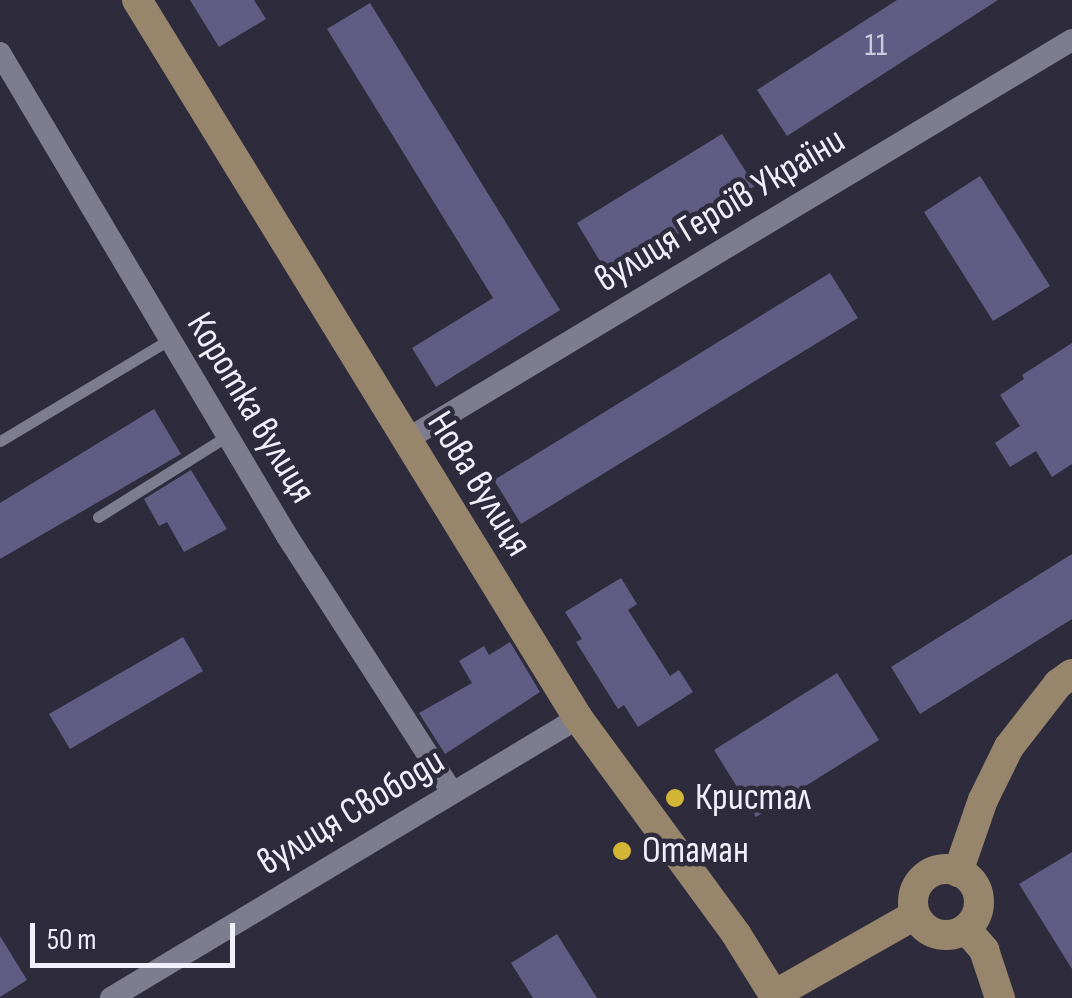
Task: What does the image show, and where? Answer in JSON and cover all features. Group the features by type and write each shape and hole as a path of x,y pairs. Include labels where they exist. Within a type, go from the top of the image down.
{"street":[{"name":"Нова вулиця","path":"137,0 404,441 578,718 736,934 774,997 916,916"},
{"name":"вулиця Героїв України","path":"404,441 1072,40"},
{"name":"Коротка вулиця","path":"0,54 227,436 452,792"},
{"path":"958,872 983,800 1009,747 1058,684 1072,674"},
{"name":"вулиця Свободи","path":"110,998 578,718"},
{"path":"937,870 958,872 968,878 978,898 978,910 966,928 956,934 934,934 916,916 912,901 920,882 937,870"},
{"path":"966,928 984,950 1000,998"}],"lane":[{"path":"0,441 170,340"},
{"path":"98,517 227,436"}],"building":[{"path":"190,0 254,0 266,19 219,47"},
{"path":"897,0 998,0 787,136 757,90"},
{"path":"370,3 560,310 436,387 412,348 493,298 327,29"},
{"path":"722,134 755,186 609,276 577,223"},
{"path":"980,176 1050,286 993,321 924,212"},
{"path":"830,273 858,318 521,524 494,480"},
{"path":"1072,343 1072,464 1052,477 1036,451 1010,467 995,443 1020,426 1000,395 1024,379 1022,375"},
{"path":"154,409 181,454 0,559 0,503"},
{"path":"191,470 227,529 184,552 167,522 159,526 144,499"},
{"path":"1072,554 1072,619 920,714 891,667"},
{"path":"621,578 637,604 628,610 670,676 679,670 693,692 638,727 624,705 618,709 576,642 582,639 565,612"},
{"path":"183,637 203,671 70,749 49,714"},
{"path":"510,642 540,692 445,754 419,713 472,683 459,661 484,646 489,655"},
{"path":"837,673 879,740 756,817 714,750"},
{"path":"1072,852 1072,969 1019,884"},
{"path":"557,934 597,998 533,998 511,963"},
{"path":"0,936 27,980 0,997"}],"place":[{"name":"Кристал","path":"675,798"},
{"name":"Отаман","path":"622,851"}]}
